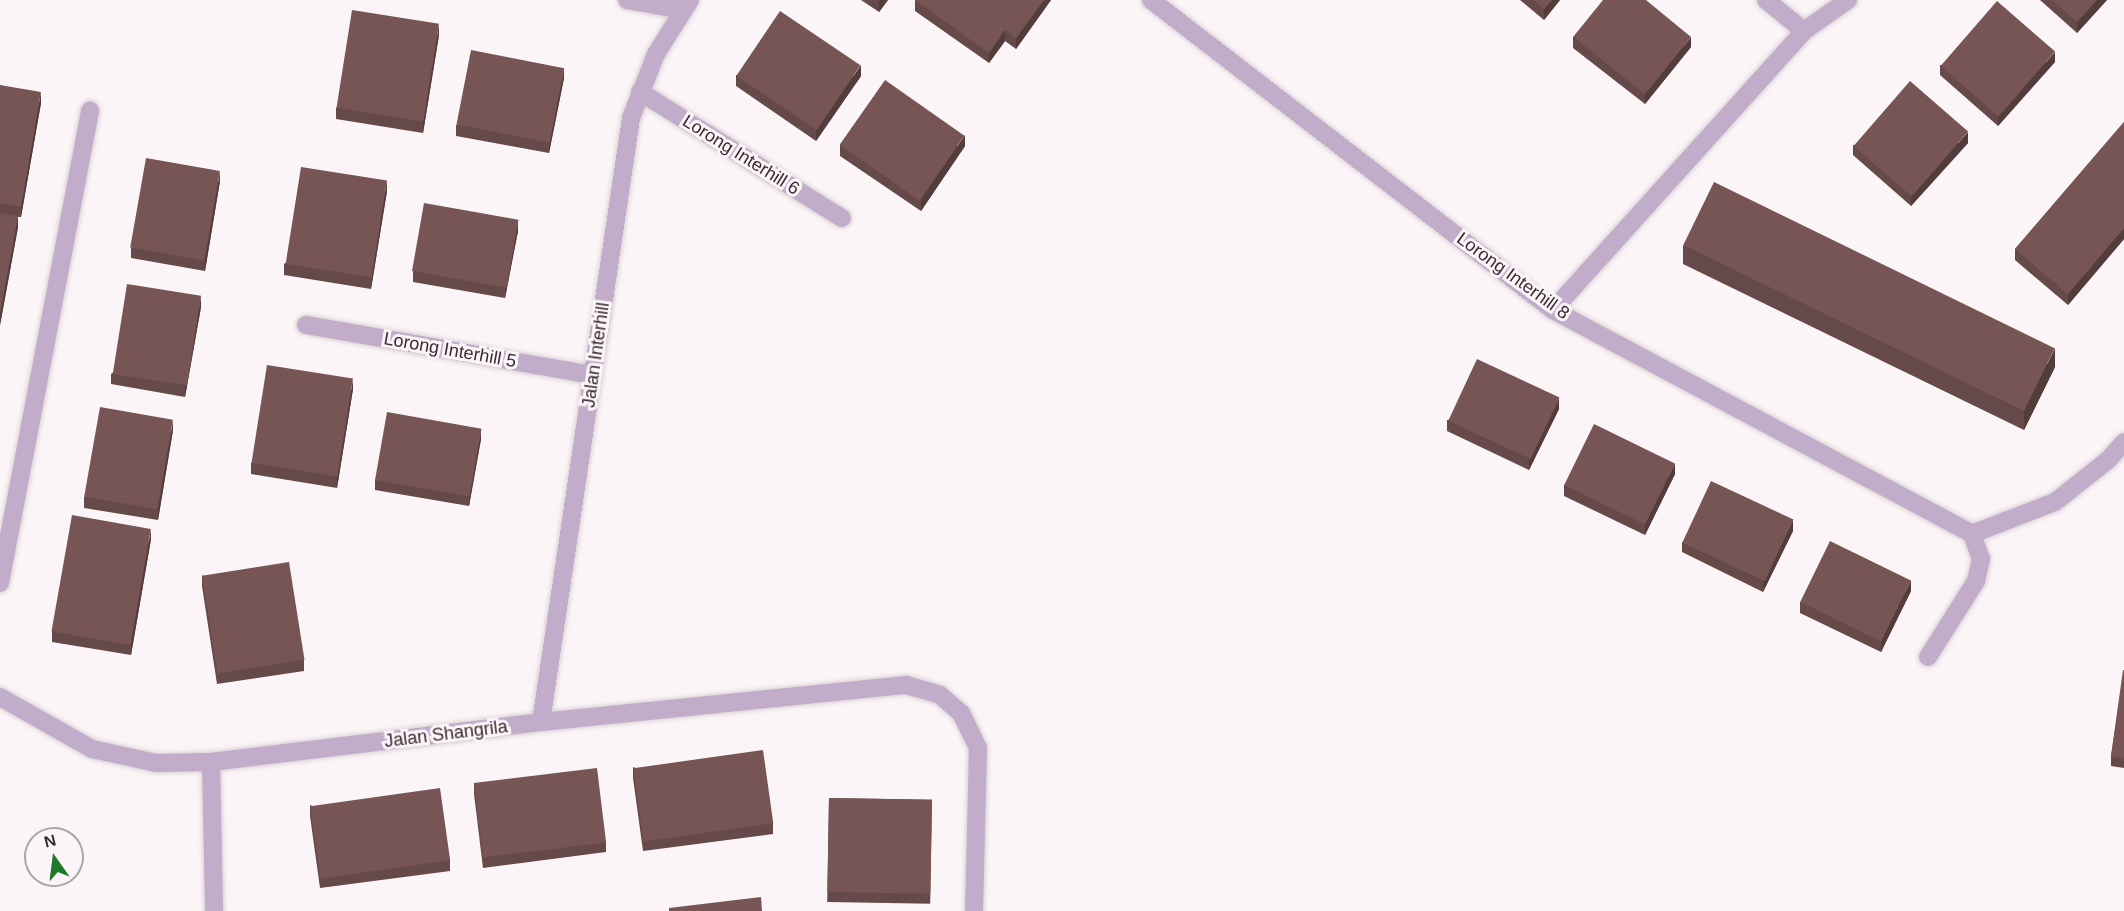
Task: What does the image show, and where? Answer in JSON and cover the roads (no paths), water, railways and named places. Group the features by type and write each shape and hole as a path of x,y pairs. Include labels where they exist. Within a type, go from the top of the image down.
{"street":[{"path":"627,0 687,5"},
{"name":"Lorong Interhill 8","path":"1151,0 1553,310 1972,534"},
{"path":"1766,0 1804,31"},
{"path":"1553,310 1804,31 1848,0"},
{"name":"Jalan Interhill","path":"541,722 631,118 656,54 687,5"},
{"name":"Lorong Interhill 6","path":"640,92 842,218"},
{"path":"0,584 90,111"},
{"name":"Lorong Interhill 5","path":"306,325 593,375"},
{"path":"1928,657 1976,581 1981,559 1972,534 2055,502 2108,460 2124,442"},
{"name":"Jalan Shangrila","path":"0,698 92,749 156,763 211,762 541,722 906,685 940,695 961,713 978,748 974,911"},
{"path":"211,762 214,911"}]}
